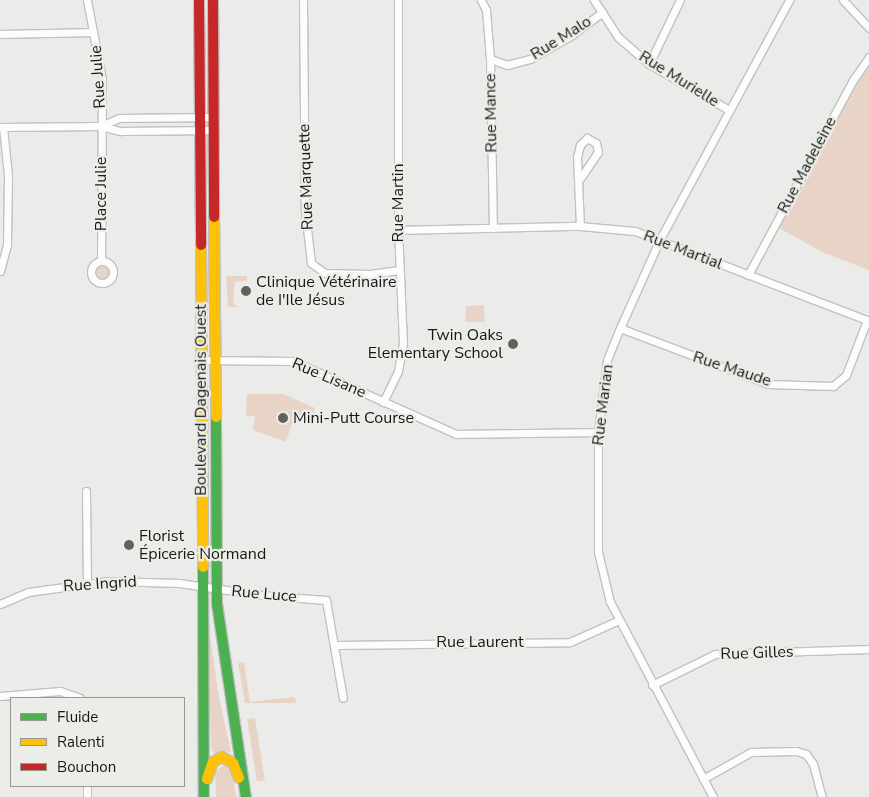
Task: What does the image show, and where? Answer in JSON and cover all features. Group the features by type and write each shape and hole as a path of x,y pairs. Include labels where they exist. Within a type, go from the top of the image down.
{"main road":[{"name":"Boulevard Dagenais Ouest","path":"199,0 204,792"},
{"name":"Boulevard Dagenais Ouest","path":"213,0 217,589 220,629 246,795"},
{"path":"204,792 213,762 222,757 233,763 246,795"}],"street":[{"name":"Rue Julie","path":"87,0 102,79 101,126"},
{"name":"Rue Marquette","path":"303,0 305,211 311,263 325,273 370,274 399,270"},
{"name":"Rue Martin","path":"383,402 398,371 403,343 398,230 398,0"},
{"name":"Rue Mance","path":"481,0 486,10 490,59 493,228"},
{"name":"Rue Murielle","path":"594,0 618,37 649,64 729,110"},
{"path":"649,64 680,0"},
{"name":"Rue Marian","path":"713,797 652,685 610,602 598,552 598,432 607,360 620,328 660,239 789,0"},
{"path":"843,0 869,28"},
{"name":"Rue Malo","path":"490,59 507,65 530,59 572,35 602,12"},
{"path":"0,34 93,32"},
{"name":"Rue Madeleine","path":"748,275 853,80 869,57"},
{"path":"101,126 119,118 214,117"},
{"path":"0,271 7,245 8,176 1,127 101,126 120,131 214,130"},
{"name":"Place Julie","path":"101,126 101,261"},
{"path":"580,179 598,152 596,143 587,138 580,145 576,157 580,179 580,226"},
{"name":"Rue Martial","path":"398,230 580,226 634,231 660,239 868,321"},
{"name":"Rue Maude","path":"620,328 768,384 833,386 846,375 868,321"},
{"name":"Rue Lisane","path":"201,360 293,361 456,434 598,432"},
{"path":"86,491 87,582"},
{"name":"Rue Ingrid","path":"0,604 28,592 87,582 141,581 203,587"},
{"name":"Rue Luce","path":"203,587 326,600 336,645"},
{"name":"Rue Laurent","path":"336,645 570,642 619,620"},
{"path":"336,645 343,698"},
{"name":"Rue Gilles","path":"652,685 715,654 869,649"},
{"path":"0,696 60,691 77,697"},
{"path":"703,779 751,752 796,751 806,754 813,764 822,797"}],"shaded area":[{"path":"869,57 869,270 822,252 775,226"},
{"path":"102,261 110,264 113,272 110,280 102,283 94,280 91,272 94,264"},
{"path":"226,276 247,276 247,281 235,282 233,303 237,307 228,307"},
{"path":"484,305 485,322 465,322 466,306"},
{"name":"Mini-Putt Course","path":"247,394 283,394 315,408 309,424 293,420 286,442 253,430 255,416 246,416"},
{"path":"208,620 218,692 231,752 214,754 211,747"},
{"path":"244,662 250,702 294,697 297,703 245,703 238,663"},
{"path":"255,718 265,780 257,781 247,719"},
{"path":"224,765 233,774 236,797 216,797 215,772"}],"traffic: fast":[{"path":"216,417 217,604 246,797"},
{"path":"203,567 204,797"}],"traffic: slow":[{"path":"214,217 216,417"},
{"path":"201,245 203,567"},
{"path":"207,779 213,762 222,757 233,763 239,778"}],"traffic: jam":[{"path":"199,0 201,245"},
{"path":"213,0 214,217"}],"place":[{"name":"Clinique Vétérinaire de I'Ile Jésus","path":"246,291"},
{"name":"Twin Oaks Elementary School","path":"513,344"},
{"name":"Mini-Putt Course","path":"283,418"},
{"name":"Florist Épicerie Normand","path":"129,545"}]}
